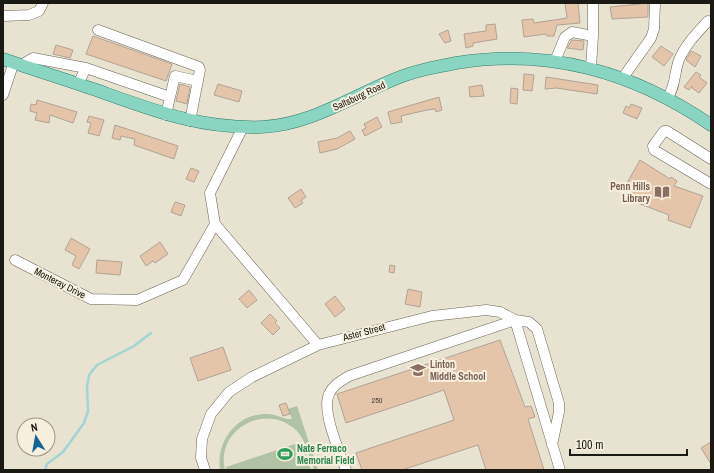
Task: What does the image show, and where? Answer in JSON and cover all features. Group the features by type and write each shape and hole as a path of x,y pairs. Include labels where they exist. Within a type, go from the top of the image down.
{"main road":[{"name":"Saltsburg Road","path":"13,62 166,115 190,121 243,127 263,127 305,119 327,111 397,78 426,69 480,59 507,57 555,61 591,68 622,79 667,99 711,125"}],"street":[{"path":"591,68 593,3"},
{"path":"622,79 651,38 654,29 655,3"},
{"path":"3,16 29,15 41,7"},
{"path":"667,99 673,90 680,59 690,41 708,21"},
{"path":"98,30 199,67 200,70 190,121"},
{"path":"555,61 565,37 572,32 593,36"},
{"path":"3,95 13,62 33,58 86,68 170,97"},
{"path":"78,84 86,68"},
{"path":"166,115 175,76 198,80"},
{"path":"243,127 210,193 215,224 318,344"},
{"path":"711,159 667,131 664,131 653,146 654,150 711,184"},
{"name":"Monteray Drive","path":"15,260 91,299 137,300 183,280 215,224"},
{"name":"Aster Street","path":"205,470 201,458 202,439 211,414 229,392 252,377 318,344 432,316 486,310 500,312 515,320 529,322 534,325 537,330 557,394 559,412 552,445"},
{"path":"346,470 327,413 328,395 337,383 349,376 515,320 560,470"}],"green space":[{"path":"297,406 318,470 314,470 305,444 297,431 285,422 272,419 258,419 246,424 235,432 228,442 224,455 225,470 220,470 221,449 225,439 238,424 247,418 257,415 271,414 286,419 292,419 288,409"},
{"name":"Nate Ferraco Memorial Field","path":"301,442 311,470 227,470 226,467"}],"building":[{"path":"565,3 578,3 580,23 557,25 554,36 547,36 546,34 524,37 522,20 533,19 534,23 567,18"},
{"path":"648,3 648,17 612,19 610,7"},
{"path":"495,24 497,39 473,43 473,46 466,48 464,34 486,31 486,25"},
{"path":"448,30 451,41 445,43 439,34"},
{"path":"93,36 172,64 166,81 86,54"},
{"path":"572,40 584,41 583,50 567,48"},
{"path":"56,45 73,50 70,58 53,54"},
{"path":"661,46 673,54 664,66 652,57"},
{"path":"691,51 701,56 695,67 686,60"},
{"path":"696,72 701,75 699,77 707,83 699,93 692,88 692,86 689,90 684,87"},
{"path":"524,74 534,75 532,91 523,90"},
{"path":"546,77 598,85 597,94 556,88 545,89"},
{"path":"180,84 190,87 187,104 176,101"},
{"path":"218,84 242,91 239,102 214,95"},
{"path":"482,85 484,96 470,97 469,87"},
{"path":"511,88 518,89 517,104 510,103"},
{"path":"439,97 442,110 436,112 435,109 427,110 401,116 402,122 391,124 388,112"},
{"path":"37,100 77,112 73,123 50,115 49,123 35,120 37,113 30,111 31,104 36,105"},
{"path":"631,104 642,108 637,119 623,113 626,106 629,108"},
{"path":"89,116 104,120 99,136 88,133 91,123 87,122"},
{"path":"377,117 382,127 365,136 362,130 366,128 364,124"},
{"path":"115,125 178,146 174,159 134,145 135,139 121,136 120,140 112,138"},
{"path":"350,131 355,139 337,149 320,153 318,142 337,138"},
{"name":"Penn Hills Library","path":"640,160 670,179 671,177 677,181 674,186 703,196 690,228 668,220 669,215 630,200 635,187 627,183"},
{"path":"191,168 199,171 194,182 186,179"},
{"path":"301,189 306,197 301,200 303,203 295,208 288,198"},
{"path":"175,202 185,205 181,216 171,212"},
{"path":"71,238 90,249 79,269 72,265 76,256 65,250"},
{"path":"160,242 168,254 155,263 153,261 146,266 140,256"},
{"path":"97,260 122,262 120,275 96,273"},
{"path":"390,265 395,266 394,273 389,272"},
{"path":"408,289 422,292 420,307 405,304"},
{"path":"249,290 257,300 247,308 239,299"},
{"path":"335,296 345,309 335,317 325,304"},
{"path":"270,314 277,321 275,323 280,328 273,335 261,323"},
{"name":"Linton Middle School","path":"500,340 525,407 531,406 535,417 528,419 544,470 486,470 478,445 402,470 362,470 356,453 454,420 444,390 346,423 337,394"},
{"path":"223,347 231,370 198,381 190,358"},
{"path":"286,403 290,414 283,416 279,405"},
{"path":"711,442 711,464 701,448"}],"waterway":[{"path":"45,470 47,464 63,452 84,423 88,411 87,387 89,375 97,365 134,346 151,333"}],"place":[{"name":"Penn Hills Library","path":"662,192"},
{"name":"Linton Middle School","path":"418,370"},
{"name":"Nate Ferraco Memorial Field","path":"285,454"}]}
